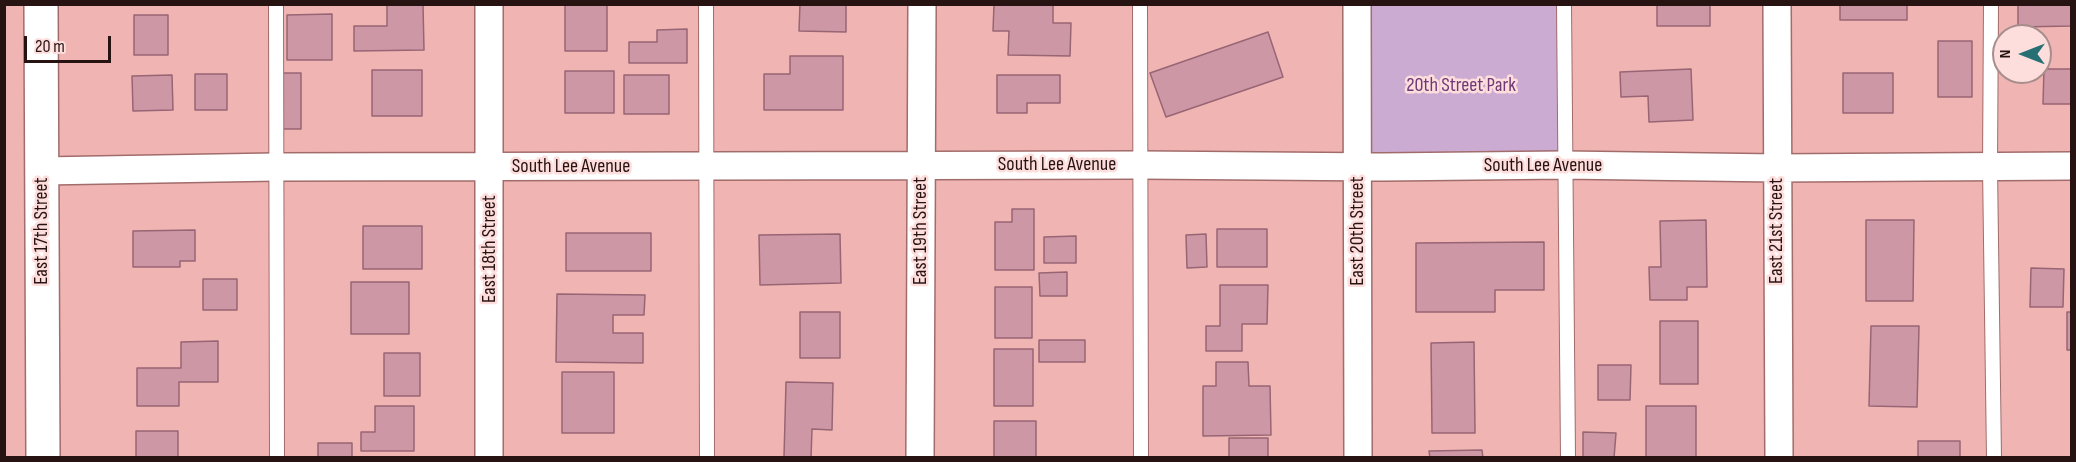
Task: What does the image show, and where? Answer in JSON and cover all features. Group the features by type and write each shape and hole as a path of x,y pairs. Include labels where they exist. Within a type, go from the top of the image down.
{"main road":[{"name":"East 17th Street","path":"42,4 43,458"}],"street":[{"name":"East 18th Street","path":"489,4 489,458"},
{"name":"East 19th Street","path":"920,458 922,4"},
{"name":"East 20th Street","path":"1357,4 1358,458"},
{"name":"East 21st Street","path":"1777,4 1779,458"},
{"name":"South Lee Avenue","path":"42,171 276,167 922,165 1359,167 1564,165 1777,168 2072,166"}],"lane":[{"path":"276,4 277,458"},
{"path":"706,4 706,458"},
{"path":"1140,4 1141,458"},
{"path":"1564,4 1568,458"},
{"path":"1991,4 1990,167 1994,458"}],"green space":[{"name":"20th Street Park","path":"1357,5 1564,5 1564,165 1359,167"}],"building":[{"path":"387,4 423,4 424,50 354,51 354,26 387,26"},
{"path":"565,4 607,4 607,51 565,51"},
{"path":"800,4 846,4 846,32 799,31"},
{"path":"994,4 1053,4 1053,23 1071,23 1070,56 1008,55 1009,31 993,31"},
{"path":"1657,4 1710,4 1710,26 1657,26"},
{"path":"1840,4 1907,4 1907,20 1840,20"},
{"path":"2018,4 2072,4 2072,26 2018,24"},
{"path":"332,14 332,60 287,60 287,15"},
{"path":"134,15 168,15 168,55 134,55"},
{"path":"687,29 687,63 629,63 629,42 657,42 657,30"},
{"path":"1268,32 1283,77 1166,117 1150,73"},
{"path":"1938,41 1972,41 1972,97 1938,97"},
{"path":"790,56 843,56 843,110 764,110 764,74 790,74"},
{"path":"1691,69 1693,120 1649,122 1648,96 1621,97 1620,72"},
{"path":"2052,69 2072,69 2072,104 2043,104 2044,84 2052,84"},
{"path":"372,70 422,70 422,116 372,116"},
{"path":"565,71 614,71 614,113 565,113"},
{"path":"283,73 301,73 301,129 283,129"},
{"path":"1843,73 1893,73 1893,113 1843,113"},
{"path":"195,74 227,74 227,110 195,110"},
{"path":"172,75 173,110 133,111 132,76"},
{"path":"624,75 669,75 669,114 624,114"},
{"path":"997,75 1060,75 1060,103 1027,103 1027,113 997,113"},
{"path":"1012,209 1034,209 1034,270 995,270 995,222 1012,222"},
{"path":"1706,220 1707,287 1687,287 1687,300 1650,300 1649,267 1661,267 1660,221"},
{"path":"1866,220 1914,220 1913,301 1866,301"},
{"path":"363,226 422,226 422,269 363,269"},
{"path":"1217,229 1267,229 1267,267 1217,267"},
{"path":"195,230 195,261 180,261 180,267 133,267 133,231"},
{"path":"566,233 651,233 651,271 566,271"},
{"path":"840,234 841,283 760,285 759,235"},
{"path":"1206,234 1207,267 1187,268 1186,235"},
{"path":"1076,236 1076,263 1044,263 1044,237"},
{"path":"1544,242 1544,290 1495,290 1495,312 1416,312 1416,243"},
{"path":"2031,268 2064,269 2063,307 2030,307"},
{"path":"1067,272 1067,296 1040,296 1039,273"},
{"path":"203,279 237,279 237,310 203,310"},
{"path":"351,282 409,282 409,334 351,334"},
{"path":"1220,285 1268,285 1267,324 1242,324 1242,351 1206,351 1206,326 1220,326"},
{"path":"995,287 1032,287 1032,338 995,338"},
{"path":"557,294 645,295 644,315 613,315 613,333 643,333 643,363 556,362"},
{"path":"800,312 840,312 840,358 800,358"},
{"path":"2067,312 2072,312 2072,350 2067,350"},
{"path":"1660,321 1698,321 1698,384 1660,384"},
{"path":"1871,326 1919,326 1917,407 1869,406"},
{"path":"1039,340 1085,340 1085,362 1039,362"},
{"path":"218,341 218,382 179,382 179,406 137,406 137,368 181,368 181,342"},
{"path":"1474,342 1475,433 1432,433 1431,343"},
{"path":"994,349 1033,349 1033,406 994,406"},
{"path":"384,353 420,353 420,396 384,396"},
{"path":"1216,362 1248,362 1249,386 1270,386 1271,435 1203,436 1203,386 1216,386"},
{"path":"1598,365 1631,365 1630,400 1598,400"},
{"path":"562,372 614,372 614,433 562,433"},
{"path":"786,382 833,383 832,430 812,429 811,458 784,457"},
{"path":"375,406 414,406 414,451 361,451 361,432 375,432"},
{"path":"1646,406 1696,406 1696,458 1646,458"},
{"path":"994,421 1036,421 1036,458 994,458"},
{"path":"136,431 178,431 178,458 136,458"},
{"path":"1583,432 1616,433 1614,458 1583,458"},
{"path":"1229,438 1268,438 1268,458 1229,458"},
{"path":"1918,441 1960,441 1960,458 1918,458"},
{"path":"318,443 352,443 352,458 318,458"},
{"path":"1482,450 1483,458 1430,458 1429,451"}]}
